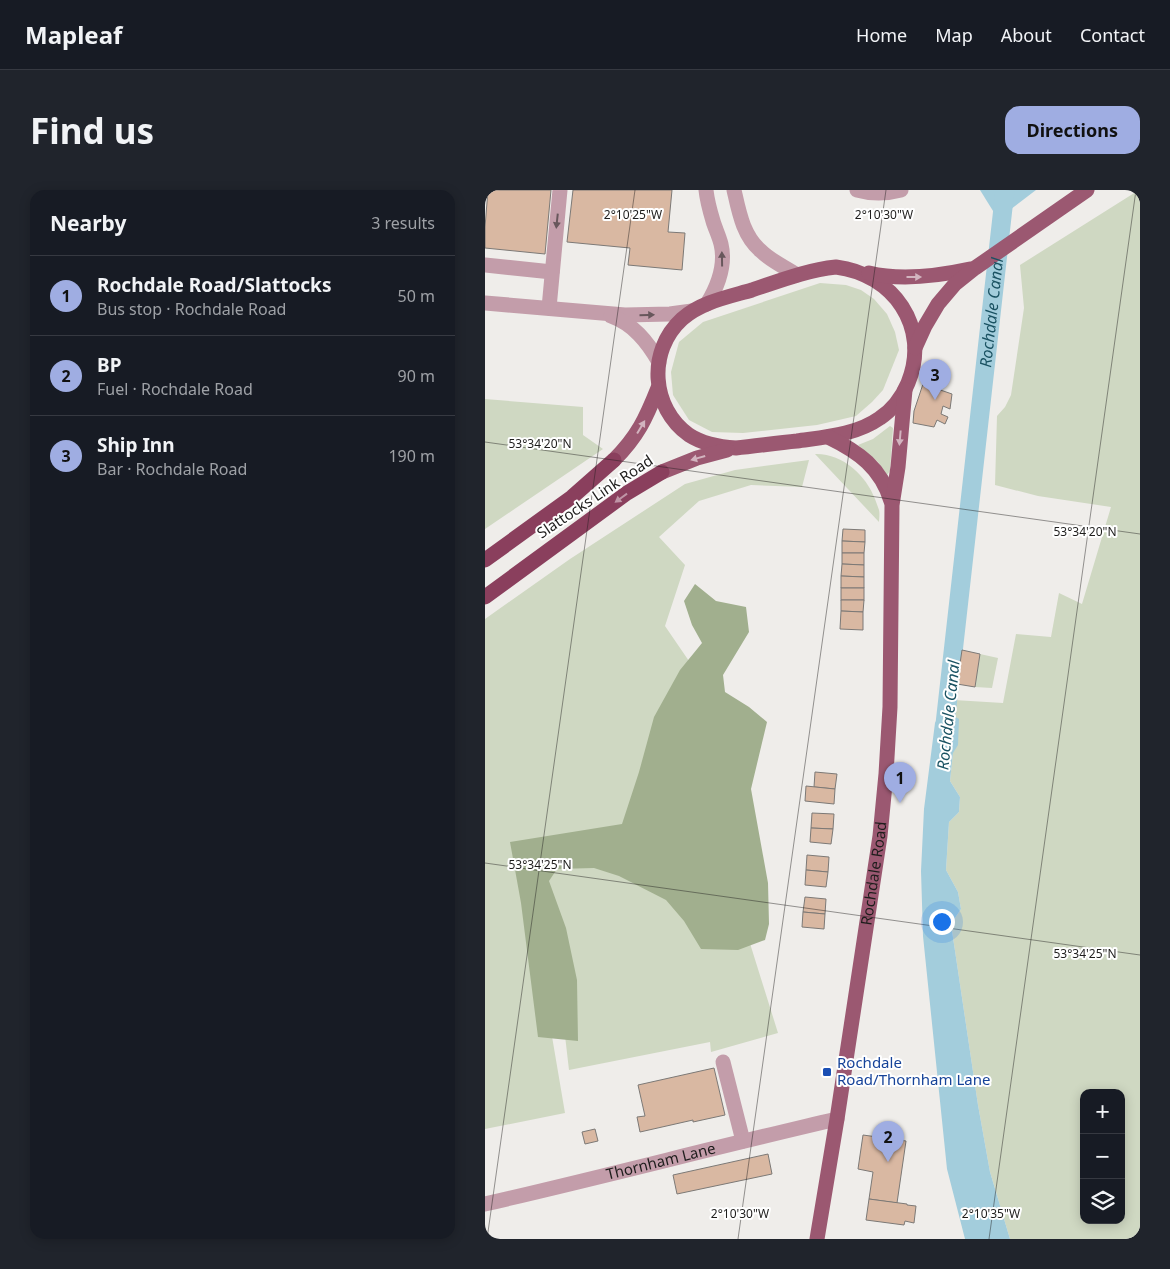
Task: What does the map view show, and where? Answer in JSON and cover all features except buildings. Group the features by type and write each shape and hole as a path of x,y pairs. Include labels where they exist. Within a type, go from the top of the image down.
{"highway":[{"name":"Slattocks Link Road","path":"485,560 572,497 614,460"},
{"name":"Slattocks Link Road","path":"485,597 627,493 662,472"}],"main road":[{"path":"975,268 925,276 899,276 873,274 848,268 820,268 707,304 681,320 671,331 664,345 659,362 659,388 663,401 669,414 690,435 721,447 736,448 829,437 852,432 869,425 882,417 905,390 911,374 915,350 925,326 938,304 955,284 1087,190"},
{"path":"848,268 882,284 896,298 906,313 913,331 915,350"},
{"name":"Slattocks Link Road","path":"614,460 638,432 659,388"},
{"name":"Rochdale Road","path":"817,1239 878,846 886,774 890,706 892,505 898,467 905,390"},
{"name":"Rochdale Road","path":"829,437 862,457 876,471 887,487 892,505"},
{"name":"Slattocks Link Road","path":"662,472 697,458 736,448"}],"street":[{"path":"549,308 560,190"},
{"path":"706,190 712,219 723,255 720,278 707,304"},
{"path":"735,190 739,211 746,231 753,243 770,258 797,275"},
{"path":"857,190 867,193 880,193 901,190"},
{"path":"485,265 552,272"},
{"path":"485,303 647,316 692,312"},
{"path":"603,313 617,318 630,326 646,341 659,362"},
{"path":"723,1062 743,1140"},
{"name":"Thornham Lane","path":"485,1204 837,1118"}],"green space":[{"path":"1140,190 1140,1239 1010,1239 990,1172 951,924 961,909 958,892 946,870 949,822 959,812 960,797 950,781 953,753 952,716 954,700 1003,703 1016,634 1051,637 1059,593 1082,604 1111,507 1038,496 995,485 997,416 1005,407 1011,395 1024,308 1020,265"},
{"path":"820,283 846,285 861,290 874,299 887,314 895,332 899,350 883,390 872,402 856,416 817,425 743,433 712,432 689,420 673,395 671,372 679,342 703,322"},
{"path":"485,399 583,407 583,435 603,449 485,529"},
{"path":"890,426 893,428 890,471 887,475 878,462 858,445 873,439"},
{"path":"815,454 835,457 852,467 859,474 866,482 875,499 879,512 879,522"},
{"path":"809,460 802,487 751,485 699,501 659,537 685,565 665,626 691,664 635,828 520,848 565,1113 485,1129 485,619 570,559 685,484 735,470"},
{"path":"695,584 716,601 746,607 749,632 723,675 725,692 749,707 767,722 751,789 768,883 769,924 765,940 738,950 701,949 684,921 666,900 619,876 594,868 557,869 549,881 566,928 577,980 578,1041 538,1037 521,903 510,842 622,824 654,717 680,670 702,643 692,625 684,601"},
{"path":"980,654 998,658 992,688 975,687"},
{"path":"545,863 625,863 748,937 778,1033 711,1052 710,1042 569,1070"}],"water":[{"path":"980,190 1036,190 998,219"},
{"path":"942,698 954,700 952,715 959,719 958,745 953,753 950,781 960,797 959,812 949,822 946,870 958,892 961,909 951,924 990,1172 1010,1239 965,1239 947,1169 923,936 921,871 924,809 935,723 941,711"}],"waterway":[{"name":"Rochdale Canal","path":"945,724 1005,190"}],"place":[{"name":"Ship Inn","path":"935,400"},
{"name":"Rochdale Road/Slattocks","path":"900,803"},
{"name":"Rochdale Road/Thornham Lane","path":"827,1072"},
{"name":"BP","path":"888,1162"}]}
